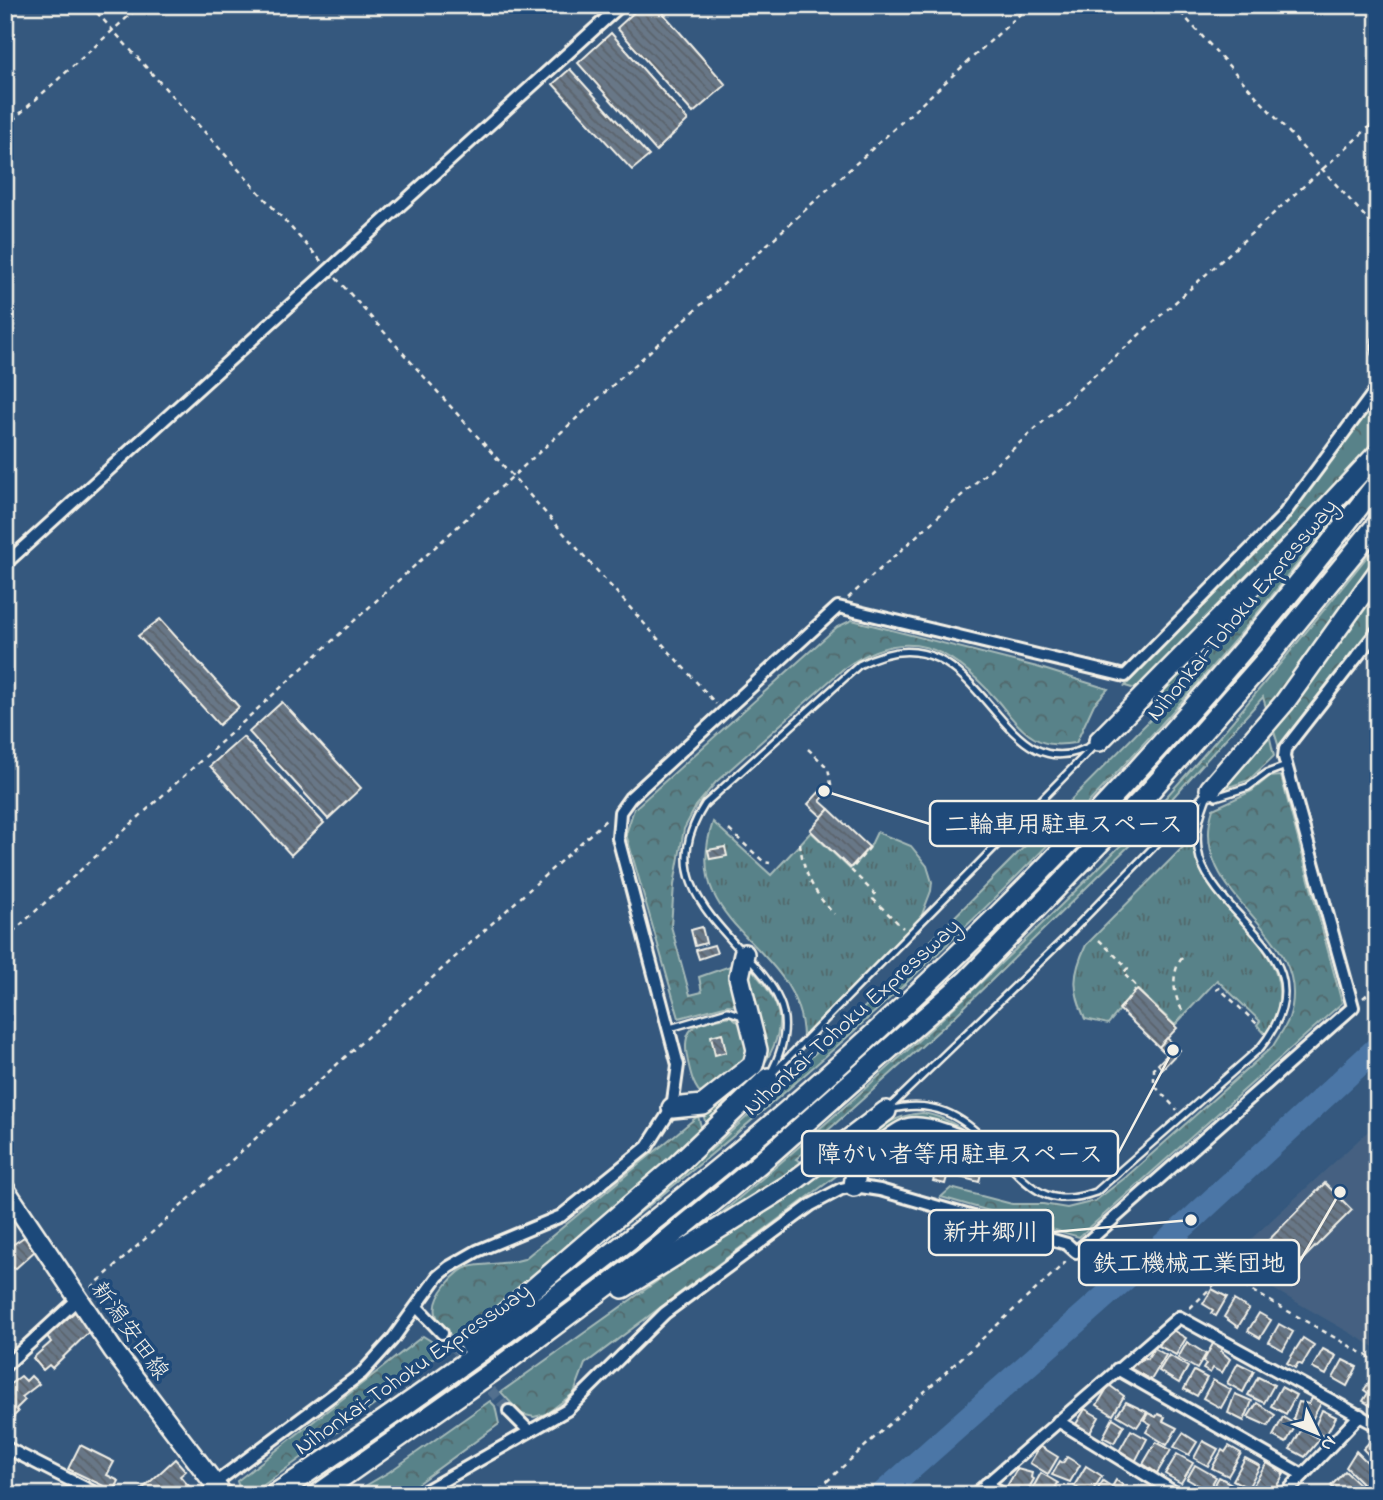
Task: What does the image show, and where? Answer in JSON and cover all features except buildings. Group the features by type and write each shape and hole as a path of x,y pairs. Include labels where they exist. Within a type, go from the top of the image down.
{"highway":[{"path":"1099,741 1296,541 1378,453"},
{"name":"Nihonkai-Tohoku Expressway","path":"274,1495 621,1246 809,1091 891,1017 1047,865 1124,783 1266,623 1378,482"},
{"name":"Nihonkai-Tohoku Expressway","path":"317,1495 499,1367 651,1253 759,1164 967,980 1150,791 1270,655 1378,523"},
{"path":"1213,793 1284,703 1378,572"},
{"path":"672,1108 703,1105 753,1065 757,1050 739,977 744,954"},
{"path":"319,1465 437,1371 598,1236 768,1078"},
{"path":"317,1495 440,1418 629,1284 789,1185 886,1111"},
{"path":"854,1186 856,1172 860,1166 898,1134 914,1127 931,1129 1004,1160"}],"main road":[{"name":"新潟安田線","path":"5,1189 78,1300 214,1491"}],"street":[{"path":"5,564 331,272 621,5"},
{"path":"1378,342 1378,352"},
{"path":"214,1491 362,1373 417,1307 438,1276 477,1251 553,1220 577,1204 647,1147 672,1108 678,1065 618,838 620,812 630,798 838,607 1125,676 1281,519 1378,387"},
{"path":"418,1495 566,1410 664,1313 827,1195 854,1186 880,1190 972,1214 1067,1244 1076,1252 1353,1007 1286,766 1285,749 1378,630"},
{"path":"5,1366 78,1300"},
{"path":"417,1307 442,1333"},
{"path":"974,1495 1179,1317 1378,1426"},
{"path":"1117,1369 1303,1475"},
{"path":"509,1411 529,1431"},
{"path":"1284,1495 1360,1415"},
{"path":"1058,1421 1179,1495"},
{"path":"5,1447 99,1495"},
{"path":"986,1484 1004,1495"}],"lane":[{"path":"768,1078 785,1040 782,1007 769,980 696,899 687,867 689,834 705,804 859,665 888,653 905,652 935,657 948,663 1028,746 1044,756 1070,755 1099,741"},
{"path":"768,1078 1099,741"},
{"path":"886,1111 1213,793 1248,787 1267,773 1286,766"},
{"path":"886,1111 914,1105 960,1116 1030,1187 1042,1195 1062,1200 1096,1192 1260,1048 1278,1023 1282,991 1276,960 1269,947 1213,883 1199,856 1196,835 1199,814 1213,793"},
{"path":"670,1028 728,1011 741,1015 752,1030"}],"path":[{"path":"90,5 723,712"},
{"path":"5,127 141,5"},
{"path":"5,939 1030,5"},
{"path":"1174,5 1378,230"},
{"path":"838,607 1378,119"},
{"path":"808,749 828,768 833,795"},
{"path":"78,1300 609,817"},
{"path":"729,830 764,862 770,863"},
{"path":"800,843 808,878 821,900 834,914"},
{"path":"870,847 851,870 876,895 873,899 905,930"},
{"path":"1099,940 1128,968 1123,974 1137,987 1119,1010"},
{"path":"1182,958 1175,966 1174,976 1178,998 1185,1014"},
{"path":"1353,1007 1378,985"},
{"path":"1216,990 1219,988 1257,1024"},
{"path":"1154,1067 1154,1085 1177,1110"},
{"path":"812,1495 1076,1252"},
{"path":"1179,1317 1224,1275 1378,1362"}],"shaded area":[{"path":"1378,1122 1378,1349 1226,1262"}],"green space":[{"path":"1378,399 1378,438 1341,481 1139,690 1125,686 1283,519"},
{"path":"1357,488 1188,694 1099,792 1006,887 812,1069 607,1239 708,1146 710,1151 869,1003 1170,700 1156,695"},
{"path":"1378,543 1378,559 1267,711 1263,697 1133,842 953,1018 796,1159 804,1163 695,1235 806,1141 914,1044 1073,894 1158,806 1223,733"},
{"path":"1378,587 1378,622 1280,751 1273,728"},
{"path":"852,620 1037,667 1108,689 1094,704 1076,743 1054,744 1039,741 1029,734 979,681 944,654 925,647 887,647 866,655 843,669 716,782 696,806 684,829 674,885 671,926 690,995 702,992 699,977 730,966 740,1006 728,1005 679,1018 626,834 634,809 837,627"},
{"path":"1269,734 1274,756 1249,780 1223,789"},
{"path":"1281,776 1342,1003 1079,1237 941,1197 951,1188 1012,1204 1043,1204 1067,1208 1095,1201 1126,1177 1273,1046 1289,1018 1293,987 1285,961 1270,937 1232,891 1217,867 1209,840 1213,809 1252,791 1269,777"},
{"path":"713,822 771,875 811,832 850,869 870,847 877,832 911,846 927,866 932,882 931,891 921,917 803,1037 797,1005 783,978 725,912 711,888 706,858"},
{"path":"1193,837 1211,888 1254,938 1275,972 1279,991 1277,1012 1267,1036 1257,1025 1260,1021 1217,980 1175,1025 1137,989 1108,1024 1085,1019 1075,982 1086,945"},
{"path":"750,967 769,991 776,1005 778,1034 764,1064 753,1078 706,1125 703,1113 755,1073 744,985"},
{"path":"731,1016 744,1027 748,1057 703,1096 691,1076 686,1039 689,1032 701,1023"},
{"path":"923,1113 952,1123 977,1141 929,1122 845,1169 830,1165 862,1139 885,1125 909,1115"},
{"path":"698,1116 702,1130 611,1211 519,1290 455,1340 448,1333 438,1320 435,1307 447,1284 457,1274 468,1267 524,1259"},
{"path":"824,1168 840,1173 585,1364 574,1393 546,1414 534,1417 521,1414 501,1392 684,1262"},
{"path":"423,1336 444,1349 384,1398 250,1495 241,1495 237,1481"},
{"path":"490,1401 495,1406 499,1424 402,1495 350,1495 389,1472"}],"waterway":[{"path":"881,1495 1191,1220 1378,1047"}],"tunnel":[{"path":"442,1333 509,1411"}],"place":[{"name":"二輪車用駐車スペース","path":"824,791"},
{"name":"障がい者等用駐車スペース","path":"1173,1050"},
{"name":"鉄工機械工業団地","path":"1340,1192"},
{"name":"新井郷川","path":"1191,1220"}]}
